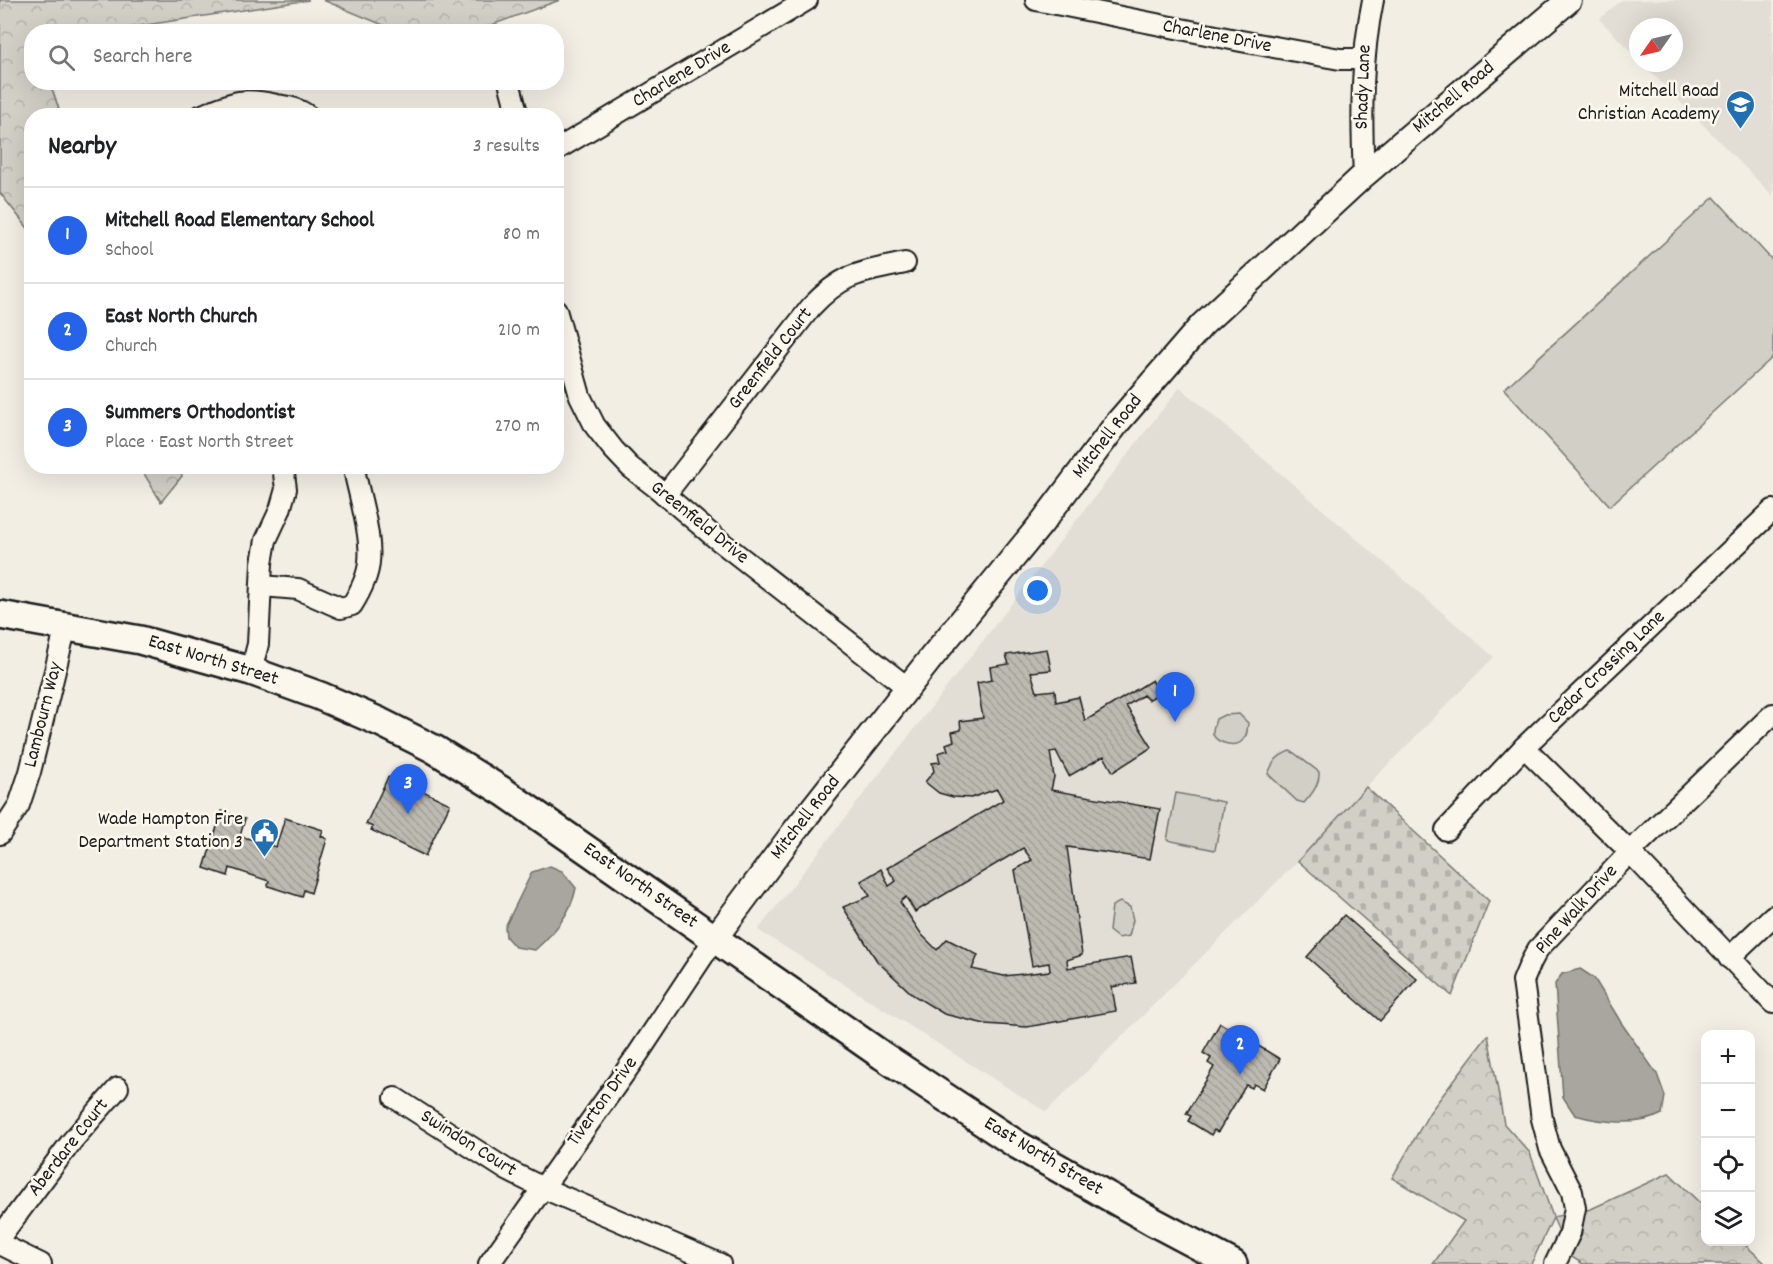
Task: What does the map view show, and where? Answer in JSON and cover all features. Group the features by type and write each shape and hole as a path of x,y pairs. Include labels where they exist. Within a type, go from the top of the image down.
{"main road":[{"name":"East North Street","path":"0,615 140,640 251,671 320,696 434,749 504,792 883,1056 1016,1144 1233,1264"}],"street":[{"name":"Charlene Drive","path":"564,145 807,0"},
{"name":"Charlene Drive","path":"1036,0 1340,59 1364,59"},
{"name":"Shady Lane","path":"1364,175 1361,117 1367,29 1373,0"},
{"name":"Mitchell Road","path":"715,938 801,823 1041,524 1118,422 1202,325 1364,175 1569,0"},
{"path":"511,90 516,108"},
{"path":"219,108 233,102 253,100 294,108"},
{"name":"Greenfield Court","path":"665,495 811,307 828,289 854,274 905,263"},
{"name":"Greenfield Drive","path":"564,340 576,385 595,426 612,449 630,467 712,535 908,688"},
{"path":"251,671 258,644 262,586 261,562 266,540 280,510 286,489 284,474"},
{"path":"262,586 298,590 341,608 352,605 364,581 370,561 365,518 354,474"},
{"name":"Cedar Crossing Lane","path":"1446,830 1524,747 1773,510"},
{"name":"Lambourn Way","path":"0,834 19,806 30,772 66,626"},
{"name":"Pine Walk Drive","path":"1555,1264 1570,1233 1575,1208 1572,1192 1550,1149 1542,1119 1523,981 1538,949 1630,852 1773,714"},
{"path":"1524,747 1630,852 1773,1003"},
{"path":"1730,958 1773,916"},
{"name":"Tiverton Drive","path":"489,1264 638,1054 715,938"},
{"name":"Aberdare Court","path":"0,1238 72,1141 118,1088"},
{"name":"Swindon Court","path":"395,1098 507,1170 543,1188 720,1264"},
{"path":"0,1244 41,1264"}],"shaded area":[{"name":"Mitchell Road Christian Academy","path":"1622,0 1773,0 1773,196 1651,72 1683,72 1683,18 1629,18 1629,50 1599,19"},
{"path":"1180,387 1494,657 1366,787 1298,861 1046,1112 758,930"},
{"path":"550,866 562,871 576,888 574,897 566,915 555,930 535,950 515,947 506,937 505,927 532,872"},
{"path":"1580,969 1594,978 1622,1024 1657,1074 1665,1096 1662,1114 1631,1122 1596,1120 1575,1115 1563,1097 1555,984 1562,974"}],"green space":[{"path":"0,0 309,0 153,24 24,24 24,90 52,90 59,108 24,108 24,223 0,193"},
{"path":"323,0 560,0 494,24 381,24"},
{"path":"1714,197 1773,261 1773,357 1610,506 1504,389"},
{"path":"144,474 182,474 182,476 161,502"},
{"path":"1239,714 1248,723 1244,739 1235,744 1218,740 1213,734 1216,719 1224,715"},
{"path":"1290,751 1319,772 1317,785 1304,803 1297,801 1268,774 1276,760"},
{"path":"1366,787 1489,901 1452,996 1298,861"},
{"path":"1176,793 1224,802 1215,850 1167,840"},
{"path":"1120,902 1130,907 1133,920 1129,936 1118,938 1109,931 1112,906"},
{"path":"1488,1035 1504,1124 1530,1153 1553,1217 1591,1209 1669,1173 1701,1204 1701,1246 1746,1246 1766,1264 1583,1264 1570,1256 1553,1218 1531,1264 1433,1264 1464,1221 1392,1178 1430,1112"}],"building":[{"path":"1047,649 1051,670 1031,672 1037,692 1055,690 1056,702 1079,697 1085,721 1152,680 1160,693 1148,700 1143,695 1126,706 1152,747 1113,772 1104,756 1069,776 1056,751 1050,752 1054,777 1051,790 1160,809 1150,859 1067,847 1082,955 1067,960 1068,968 1131,957 1136,983 1112,987 1116,1011 1027,1027 985,1024 944,1014 913,995 877,961 843,907 870,896 861,881 881,869 889,886 896,881 887,868 1003,800 997,789 971,798 953,797 939,793 925,782 934,771 932,763 940,762 938,753 948,750 946,744 954,741 952,732 961,730 960,721 983,718 977,683 992,680 990,667 1009,664 1006,655","holes":["1023,848 1032,860 1015,870 1032,966 1049,963 1050,971 1004,976 972,969 978,955 947,939 937,950 922,935 900,902 906,897 915,912"]},
{"path":"388,777 395,780 396,778 450,804 425,856 371,830 373,827 366,824"},
{"name":"Wade Hampton Fire Department Station 3","path":"222,811 245,819 240,836 276,847 285,818 323,830 321,836 327,839 311,893 304,890 302,897 268,886 269,881 230,868 228,876 204,868"},
{"path":"1344,915 1417,979 1380,1021 1307,957"},
{"path":"1220,1023 1280,1059 1263,1089 1254,1084 1252,1088 1246,1085 1218,1132 1214,1130 1211,1135 1188,1121 1191,1116 1186,1114 1214,1067 1208,1063 1211,1058 1203,1053"}],"place":[{"name":"Mitchell Road Christian Academy","path":"1740,130"},
{"name":"Mitchell Road Elementary School","path":"1175,722"},
{"name":"Summers Orthodontist","path":"408,814"},
{"name":"Wade Hampton Fire Department Station 3","path":"264,858"},
{"name":"East North Church","path":"1240,1075"}]}
